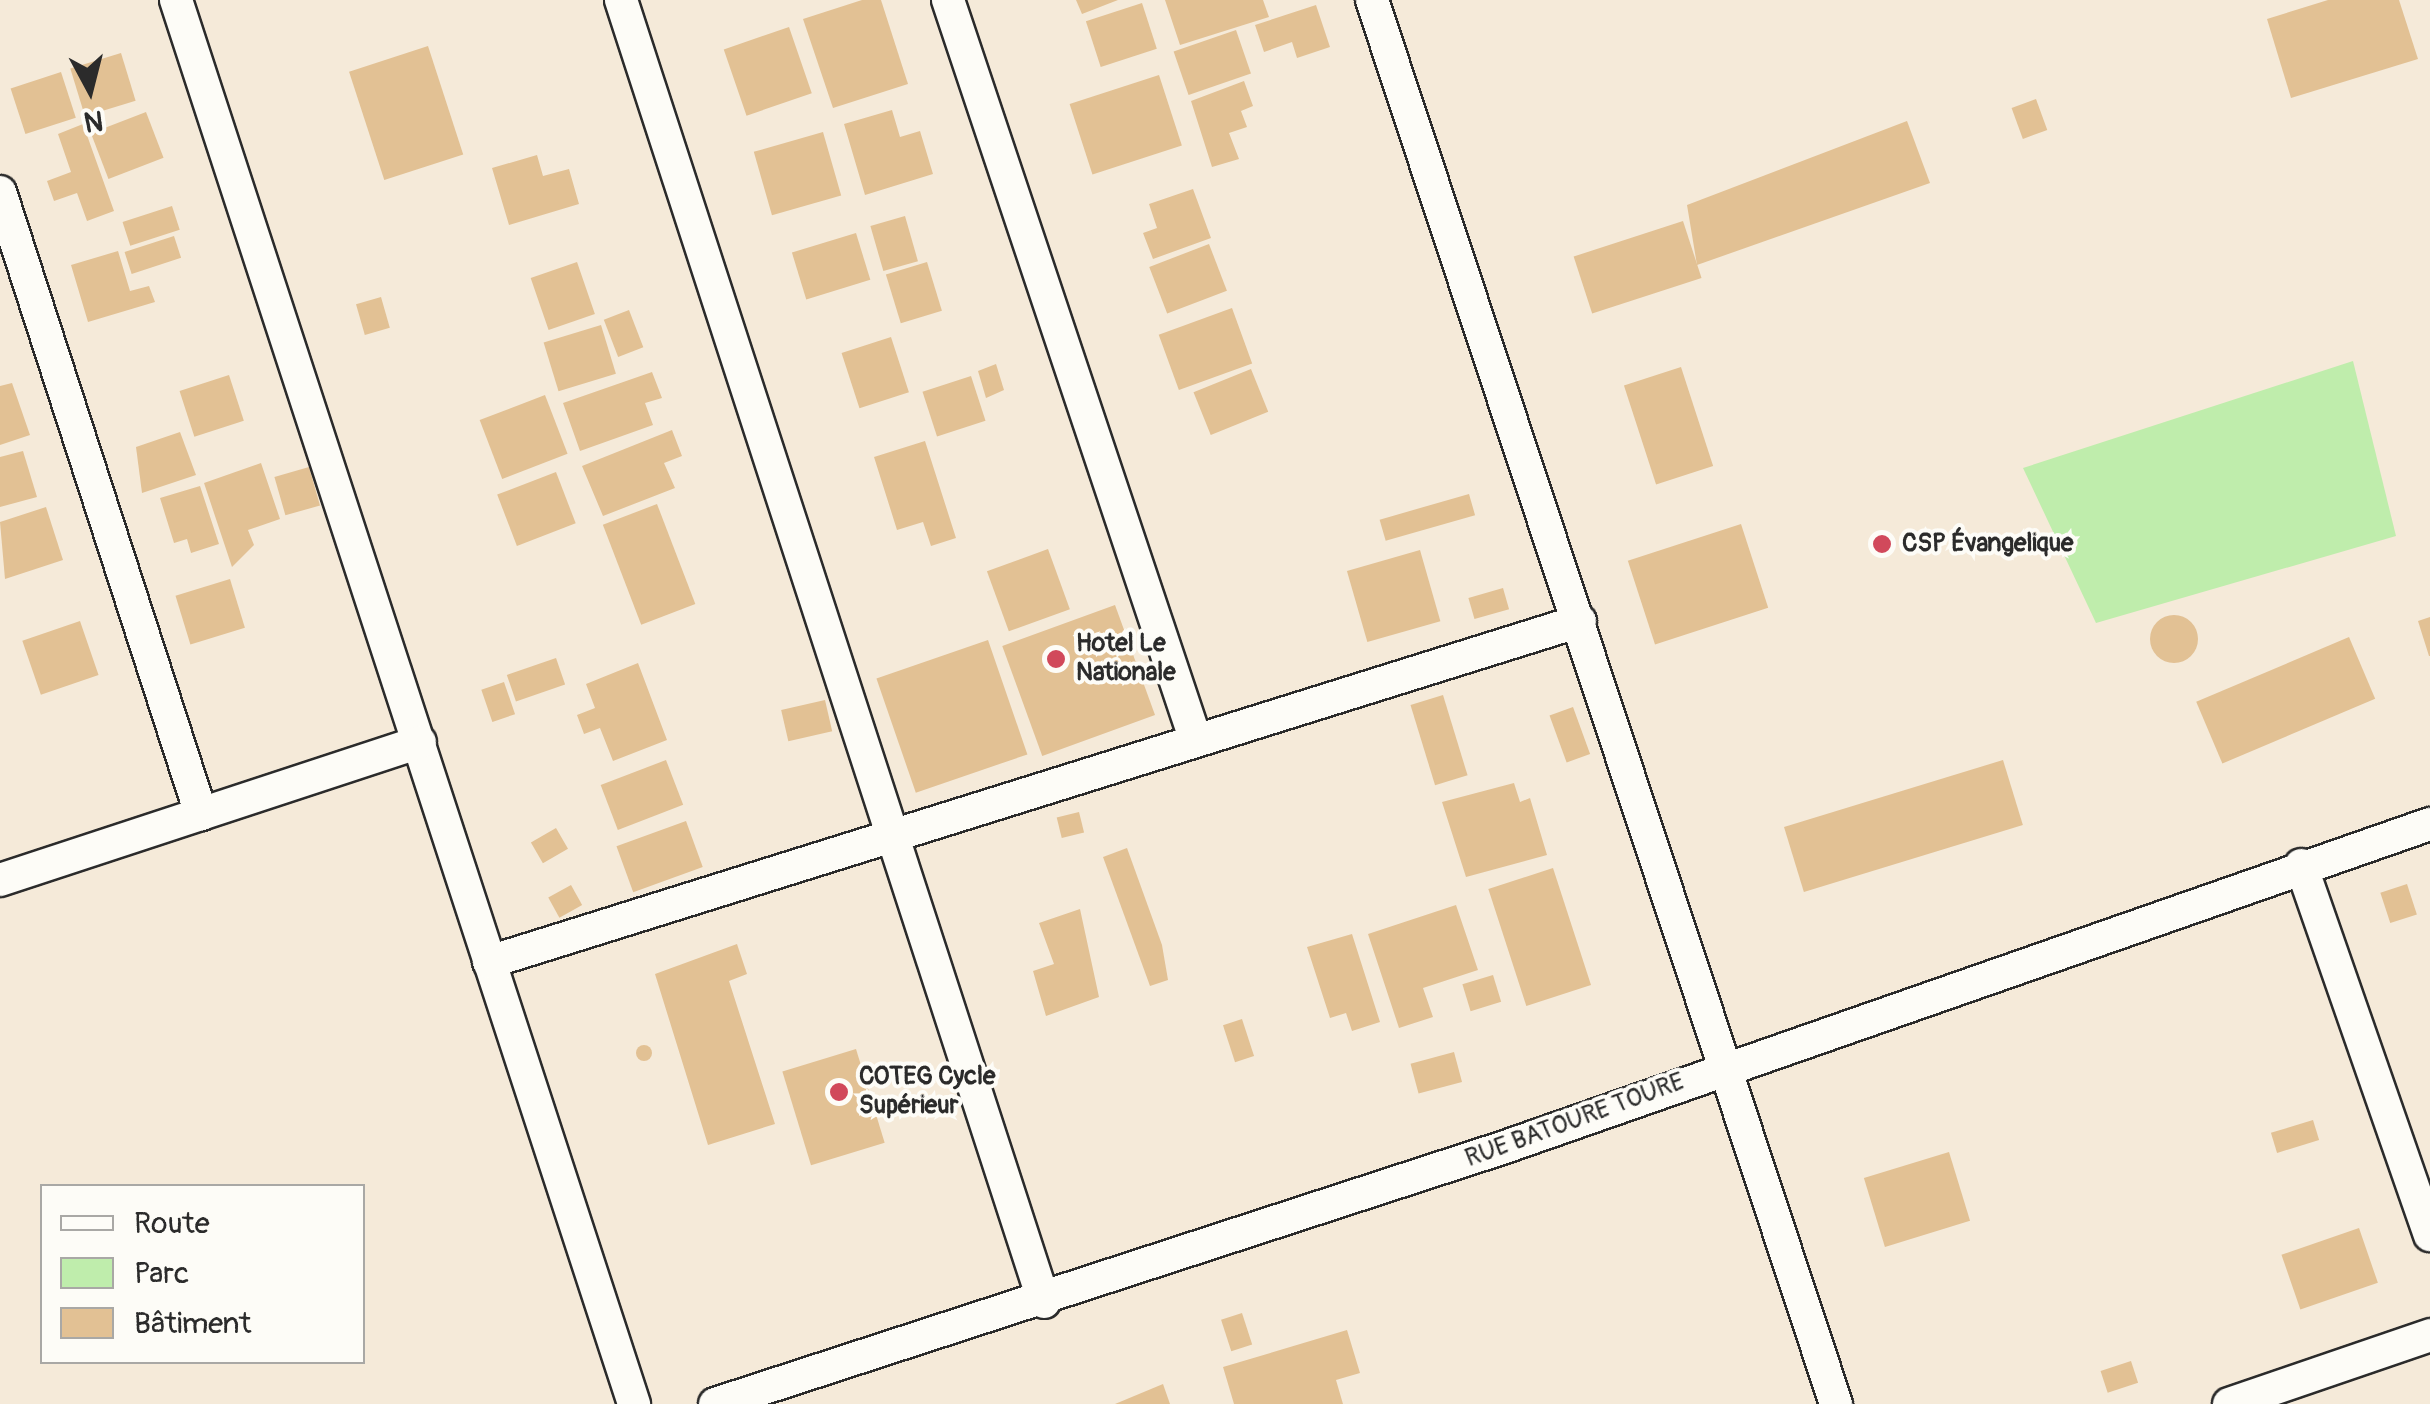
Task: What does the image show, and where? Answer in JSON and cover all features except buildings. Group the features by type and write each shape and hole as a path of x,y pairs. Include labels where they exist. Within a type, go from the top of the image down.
{"street":[{"path":"176,0 634,1404"},
{"path":"621,0 890,838 1044,1302"},
{"path":"948,0 1196,741"},
{"path":"1372,0 1836,1404"},
{"path":"0,192 200,814"},
{"path":"490,962 1580,621"},
{"path":"0,880 420,742"},
{"name":"RUE BATOURE TOURE","path":"715,1404 1044,1302 2301,864 2430,824"},
{"path":"2301,864 2430,1235"},
{"path":"2230,1404 2430,1336"}],"green space":[{"path":"2353,361 2396,536 2096,623 2023,468"}],"place":[{"name":"CSP Évangelique","path":"1882,544"},
{"name":"Hotel Le Nationale","path":"1056,659"},
{"name":"COTEG Cycle Supérieur","path":"839,1092"}]}
